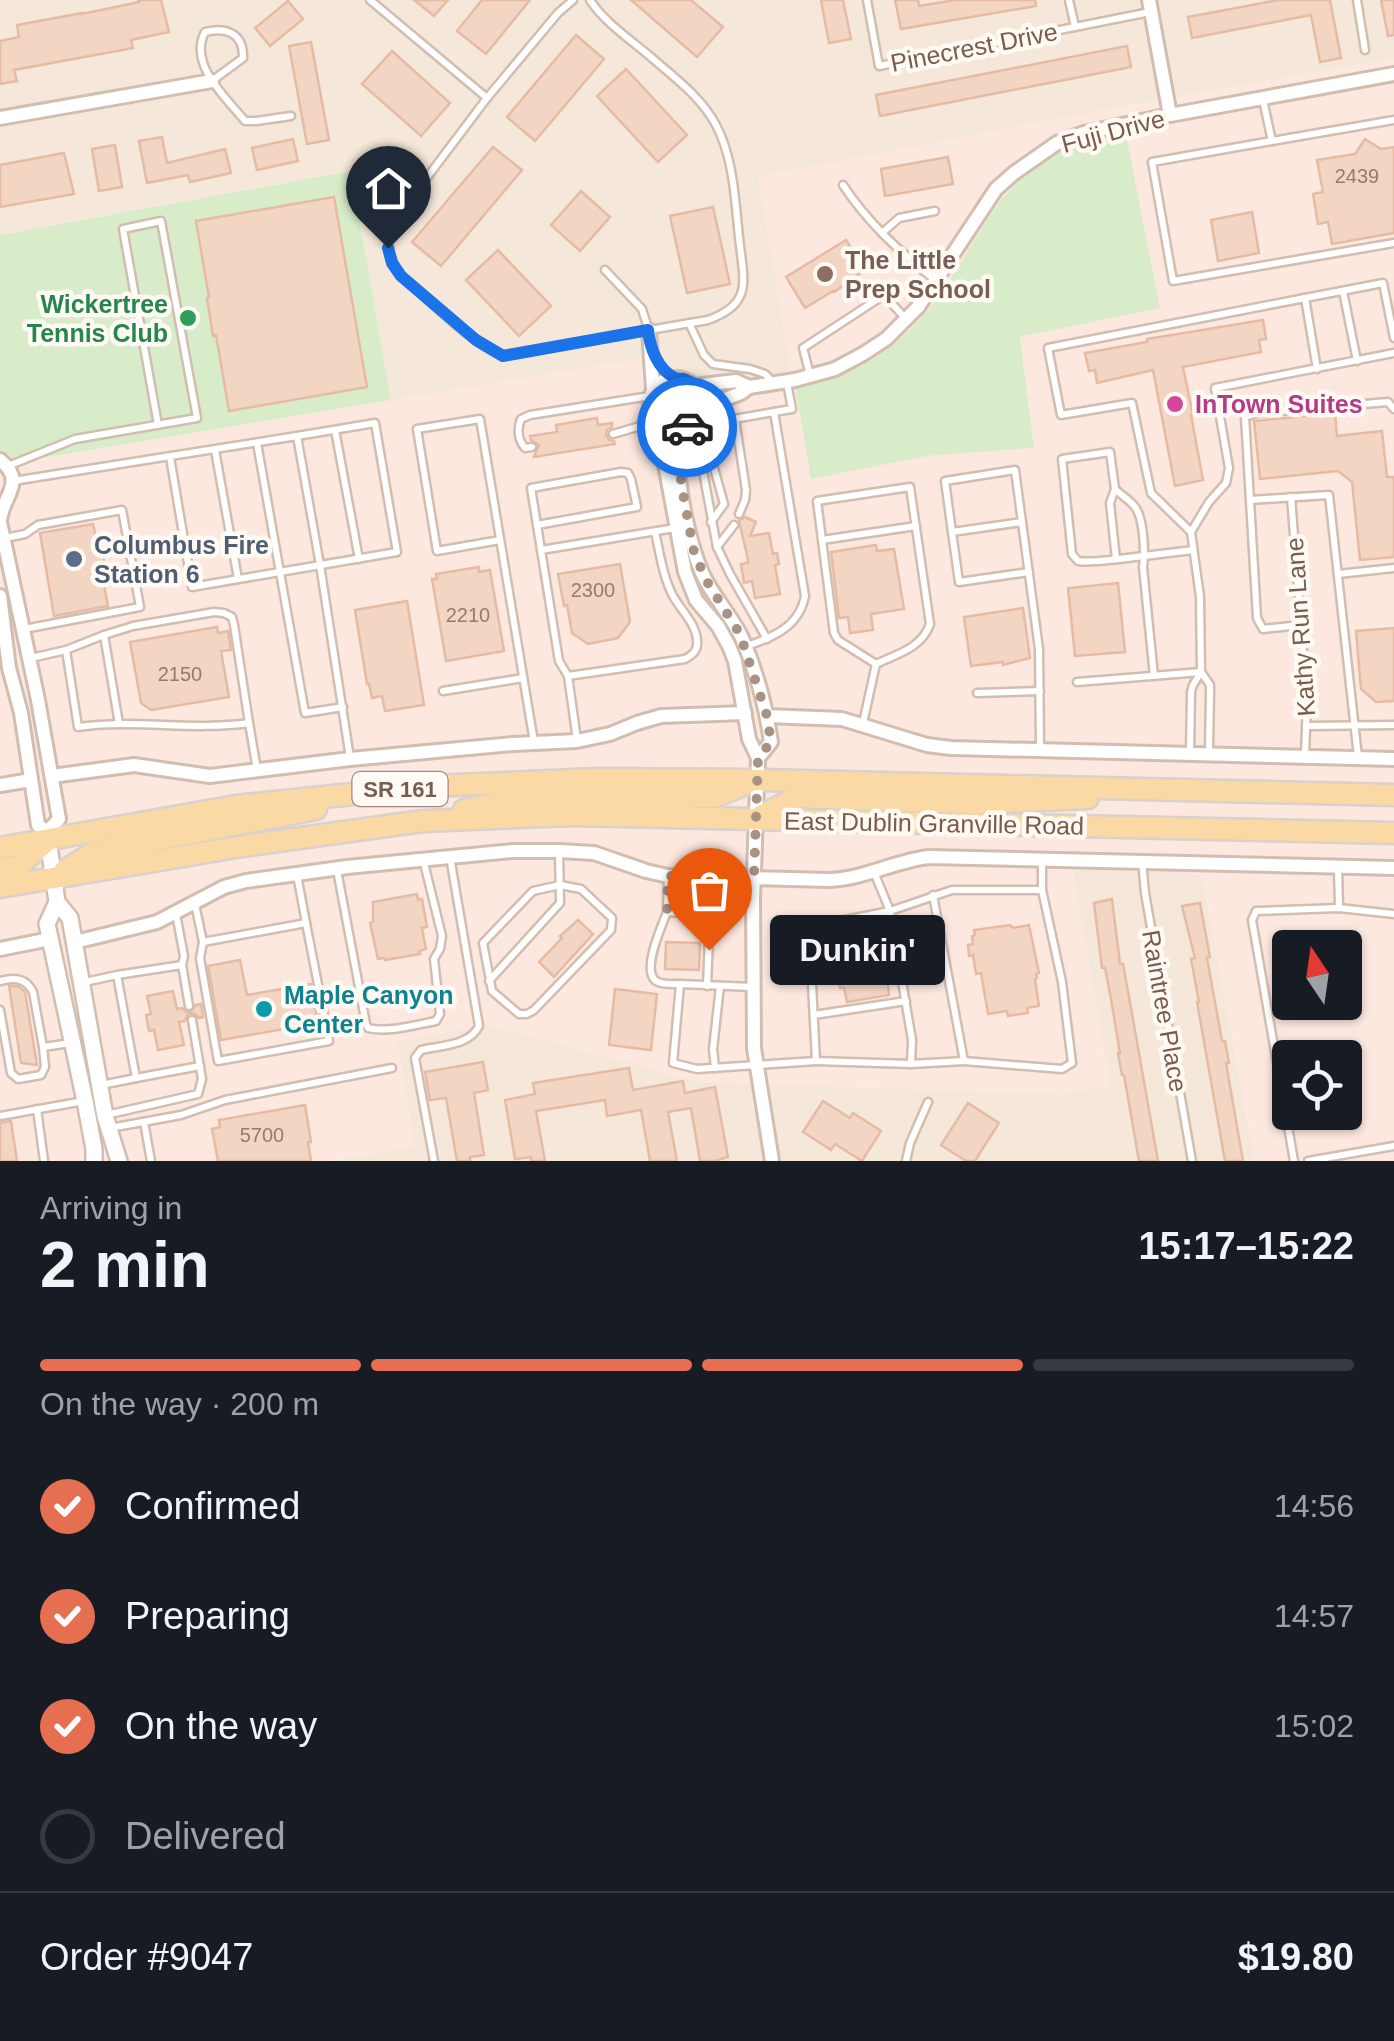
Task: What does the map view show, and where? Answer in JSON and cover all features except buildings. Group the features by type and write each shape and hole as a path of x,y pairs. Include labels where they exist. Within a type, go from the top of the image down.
{"main road":[{"name":"East Dublin Granville Road","path":"0,848 47,836 236,806 430,786 597,779 1394,795"},
{"path":"423,821 510,800 714,797 757,780"},
{"path":"54,878 94,852 430,786"},
{"path":"755,819 797,798 1012,802 1164,789"},
{"name":"East Dublin Granville Road","path":"0,886 249,844 423,821 588,814 1394,833"},
{"path":"0,869 18,866 47,836"}],"street":[{"path":"1151,6 1170,115"},
{"name":"Fuji Drive","path":"699,409 749,387 835,369 886,339 936,281 996,189 1056,142 1170,115 1394,74"},
{"path":"0,118 212,81"},
{"path":"648,330 650,410 656,419 690,586 730,646 749,739 758,758 754,1048 772,1161"},
{"path":"650,351 673,378"},
{"path":"652,393 665,379 673,378 688,381 698,393 699,409 678,456 682,488 694,552 746,647 767,716 771,742 758,758"},
{"name":"Fuji Drive","path":"694,386 736,381 749,387"},
{"path":"656,419 673,428 690,423"},
{"path":"2,461 13,480 9,496 2,503 2,538 30,658 59,819 47,836"},
{"path":"0,596 38,825 47,836 54,878 57,902 47,924 94,1161"},
{"path":"52,776 134,765 210,776 350,759 578,741 662,716 745,713"},
{"path":"767,716 842,718 926,745 951,748 1394,759"},
{"path":"0,785 31,780"},
{"name":"East Dublin Granville Road","path":"75,942 139,928 224,887 246,881 513,851 594,853 668,876 842,880 929,857 1394,868"},
{"path":"57,902 70,918 107,1122 119,1161"},
{"path":"0,950 50,939"}],"lane":[{"path":"370,0 487,98"},
{"path":"572,0 487,98 388,233 392,263 401,276 476,340 503,356 708,320 728,313 741,297 744,277 728,155 716,123 689,89 608,21 590,0"},
{"name":"Pinecrest Drive","path":"867,0 879,66 1074,27 1151,6"},
{"name":"Pinecrest Drive","path":"1070,0 1074,27"},
{"path":"1356,0 1365,50"},
{"path":"212,81 243,58 244,49 229,31 205,32 201,40 200,52 212,81 245,120 291,116"},
{"path":"1262,98 1272,142"},
{"path":"1394,120 1152,162 1173,281 1394,243"},
{"path":"843,185 862,212 904,256 936,281"},
{"path":"882,233 899,218 936,211"},
{"path":"2,461 75,439 158,425 197,418 161,221 123,229 158,425"},
{"path":"605,270 642,309 648,330"},
{"path":"1192,532 1150,493 1132,403 1061,415 1048,348 1383,284 1394,338"},
{"path":"1344,291 1357,361"},
{"path":"810,377 803,348 884,296 906,320"},
{"path":"1305,298 1316,368"},
{"path":"689,323 704,355 713,364 766,374 781,382 792,409 695,428 717,547 767,639"},
{"path":"1209,754 1210,686 1202,672 1200,597 1192,532 1228,478 1215,388 1394,354"},
{"path":"532,447 521,443 521,419 652,393"},
{"path":"1302,625 1263,628 1256,618 1244,416 1388,402 1394,409"},
{"path":"746,647 780,633 803,606 774,412"},
{"path":"500,540 438,551 417,429 480,419 534,744"},
{"path":"613,434 656,419"},
{"path":"735,419 746,490 738,514"},
{"path":"13,480 376,423 398,552 192,587 170,457"},
{"path":"706,424 724,504 711,522"},
{"path":"335,430 359,558"},
{"path":"296,436 350,759"},
{"path":"257,443 305,714 343,707"},
{"path":"215,450 238,579"},
{"path":"1116,559 1110,452 1062,458 1072,554 1078,561 1086,562 1116,559 1145,556 1194,550"},
{"path":"1029,572 959,582 945,481 1015,470 1029,572 1039,648 1040,749"},
{"path":"537,524 637,507 631,479 620,472 531,488 559,661 568,676 578,741"},
{"path":"910,487 930,624 926,636 916,646 876,664 838,640 834,632 816,501 910,487"},
{"path":"1115,490 1139,514 1154,676"},
{"path":"1250,500 1330,495 1358,758"},
{"name":"Kathy Run Lane","path":"1291,498 1308,703 1304,756"},
{"path":"2,538 25,534 38,525 122,510 140,607 23,629"},
{"path":"952,532 1022,522"},
{"path":"717,547 734,524"},
{"path":"822,540 916,526"},
{"path":"541,550 676,528"},
{"path":"568,676 685,659 698,647 696,634 673,596 656,532"},
{"path":"1338,574 1394,568"},
{"path":"30,658 66,650 133,626 224,613 232,617 257,770"},
{"path":"104,634 120,724"},
{"path":"66,650 78,727 105,723 249,723"},
{"path":"862,724 876,664"},
{"path":"1077,682 1202,672"},
{"path":"1190,753 1192,685 1202,672"},
{"path":"443,691 523,678"},
{"path":"977,693 1040,690"},
{"path":"1306,726 1394,725"},
{"path":"488,982 560,903 560,851"},
{"path":"434,1161 415,1058 421,1050 467,1040 479,1026 450,856"},
{"path":"336,869 366,1024 376,1030 393,1029 436,1020 440,1014 434,959 442,936 424,859"},
{"path":"680,984 674,1063 697,1069 816,1060 964,1062 1062,1069 1072,1063 1062,982 1042,890 1042,859"},
{"name":"Raintree Place","path":"1142,861 1144,893 1192,1161"},
{"path":"1338,867 1339,908"},
{"path":"874,872 890,911 912,1040 911,1064"},
{"path":"195,902 204,942 200,958 218,1061 329,1040 297,874"},
{"path":"668,876 667,912 653,950 652,978 659,983 753,986"},
{"path":"560,885 581,888 612,918 611,930 527,1014 519,1014 492,991 488,982 483,943 533,891 560,885"},
{"path":"816,1060 810,927 890,911 952,890 1042,890"},
{"path":"933,895 964,1062"},
{"path":"1294,1161 1252,920 1256,911 1339,908 1394,914"},
{"path":"667,912 710,915 707,986"},
{"path":"176,913 190,1006"},
{"path":"204,942 306,923"},
{"path":"82,982 182,965"},
{"path":"117,975 136,1078"},
{"path":"0,981 22,980 34,992 45,1066 40,1075 18,1079 11,1073 0,1010"},
{"path":"715,1068 713,1049 720,986"},
{"path":"814,1015 906,1001"},
{"path":"107,1122 198,1094 200,1066 192,1020"},
{"path":"43,1047 72,1042"},
{"path":"100,1085 200,1066"},
{"path":"107,1122 144,1122 182,1115 225,1100 392,1068"},
{"path":"0,1116 85,1101"},
{"path":"906,1161 928,1102"},
{"path":"37,1109 44,1161"},
{"path":"144,1122 152,1161"},
{"path":"1308,1161 1394,1146"}],"shaded area":[{"path":"0,0 1394,0 1394,58 759,177 793,379 663,401 655,356 391,400 351,171 0,235"},
{"path":"1394,58 1394,1161 1255,1161 1202,874 1072,869 1110,1086 1057,1094 700,1082 491,1025 397,1041 415,1147 333,1161 0,1161 0,465 655,355 664,401 792,379 758,176","holes":["1126,135 1020,337 1034,448 927,456 796,386 845,373 877,358 908,334 1060,151"]},
{"path":"1072,869 1202,874 1255,1161 333,1161 414,1147 396,1040 491,1025 700,1082 1057,1094 1110,1086"}],"green space":[{"path":"1126,135 1160,308 1020,337 1034,448 927,456 811,479 795,386 842,374 899,340 930,307 992,212 1037,165 1074,146"},
{"name":"Wickertree Tennis Club","path":"351,171 391,400 0,465 0,235"}],"way so far":[{"path":"687,427 678,456 694,552 746,647 771,742 758,758 754,878 668,876 667,912 710,915 709,950"}],"place":[{"name":"The Little Prep School","path":"825,274"},
{"name":"Wickertree Tennis Club","path":"188,318"},
{"name":"InTown Suites","path":"1175,404"},
{"name":"Columbus Fire Station 6","path":"74,559"},
{"name":"Dunkin'","path":"709,950"},
{"name":"Maple Canyon Center","path":"264,1009"}],"route":[{"path":"388,248 401,276 476,340 503,356 648,330 650,351 673,378 688,381 698,393 699,409 687,427"}]}
